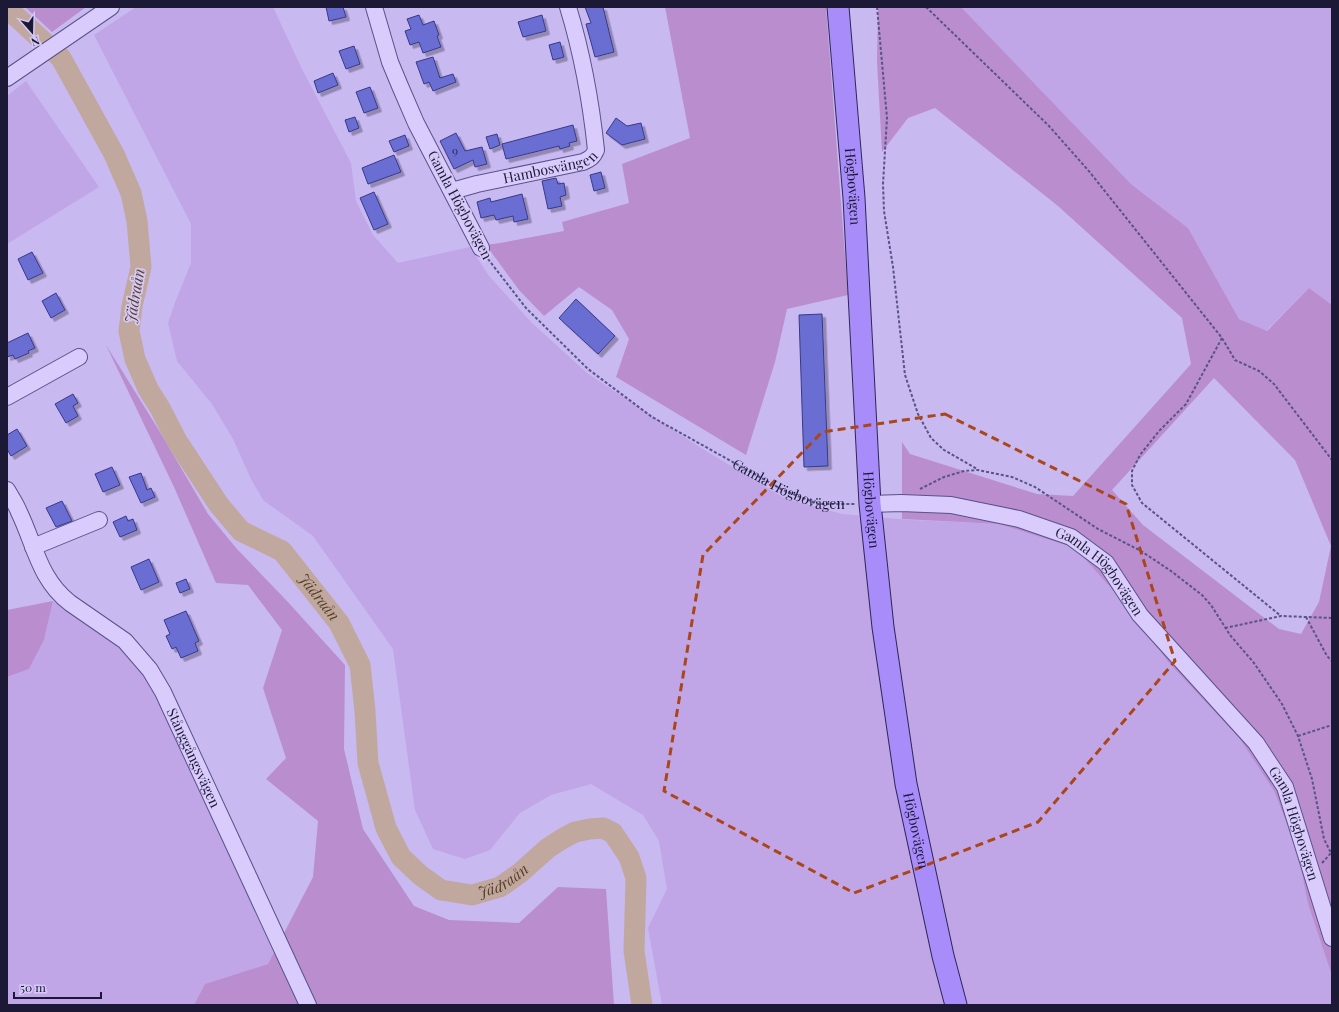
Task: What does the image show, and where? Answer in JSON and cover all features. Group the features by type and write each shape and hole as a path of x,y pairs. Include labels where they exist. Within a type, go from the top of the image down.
{"main road":[{"name":"Högbovägen","path":"838,7 854,198 870,504 883,627 906,784 943,956 956,1005"}],"street":[{"path":"11,76 111,7"},
{"name":"Gamla Högbovägen","path":"374,7 390,62 416,123 481,248"},
{"name":"Hambosvängen","path":"452,191 477,184 583,162 590,159 594,155 596,150 595,140 586,85 575,30 568,7"},
{"path":"7,397 79,357"},
{"name":"Stånggångsvägen","path":"7,490 19,512 46,577 59,594 125,640 150,670 163,692 308,1005"},
{"name":"Gamla Högbovägen","path":"870,504 951,504 1019,519 1071,537 1106,563 1140,615 1256,743 1285,787 1332,938"},
{"path":"33,547 99,520"}],"path":[{"path":"877,7 887,118 883,184 884,211 893,267 905,374 918,414 931,438 944,450 978,470"},
{"path":"926,7 1049,126 1088,170 1222,338 1235,360 1258,371 1274,384 1332,460"},
{"name":"Gamla Högbovägen","path":"481,248 526,308 588,369 652,417 782,490 806,500 818,504 870,504"},
{"path":"1222,338 1186,404 1159,431 1140,455 1132,472 1132,485 1142,502 1281,616"},
{"path":"901,503 916,492 944,477 964,471 978,470 1012,477 1035,487 1098,529 1141,551 1171,571 1202,595 1230,635 1254,663 1282,704 1298,736 1312,779 1324,839 1332,853"},
{"path":"1225,628 1281,616 1332,618"},
{"path":"1306,617 1327,656 1332,661"},
{"path":"1298,736 1332,725"}],"highlighted area":[{"path":"945,414 1126,504 1175,661 1038,822 854,893 664,791 703,555 822,432"}],"shaded area":[{"path":"25,7 86,7 52,32"},
{"path":"136,7 273,7 301,67 351,163 356,201 373,235 398,263 470,247 489,276 532,323 587,373 693,443 784,498 842,514 909,520 999,524 1075,548 1119,597 1169,663 1240,739 1274,791 1297,849 1308,904 1332,976 1332,1005 662,1005 648,928 667,889 659,841 643,815 591,784 551,795 520,813 490,850 465,859 433,849 415,810 393,649 313,536 263,500 251,479 233,439 212,404 177,361 168,323 191,263 191,224 94,35"},
{"path":"665,7 826,7 848,295 787,309 775,362 746,455 616,377 629,339 612,310 579,287 544,316 519,290 486,245 564,231 562,222 629,203 622,164 690,138"},
{"path":"878,7 961,7 1131,184 1188,228 1239,319 1267,331 1309,288 1332,305 1332,976 1308,904 1297,849 1274,791 1240,739 1169,663 1119,597 1075,548 999,524 902,519 902,442 910,454 1037,494 1073,496 1191,364 1182,318 1058,206 935,108 908,118 882,152 877,62","holes":["1214,378 1295,460 1331,546 1319,602 1301,634 1279,629 1143,525 1112,490"]},
{"path":"961,7 1332,7 1332,305 1309,288 1266,331 1239,319 1188,228 1131,184"},
{"path":"26,81 99,187 7,244 7,96"},
{"path":"106,345 160,432 208,514 237,549 345,665 344,749 363,829 414,906 449,920 519,923 558,887 606,889 614,1005 194,1005 205,984 268,964 313,877 318,821 266,779 286,758 263,688 282,630 248,585 216,583 174,487"},
{"path":"53,601 116,644 148,678 276,950 268,964 205,984 194,1005 7,1005 7,677 29,669 44,640"},
{"path":"53,601 44,640 29,669 7,677 7,610"}],"building":[{"path":"326,7 343,7 346,17 329,21"},
{"path":"585,7 603,7 614,52 595,57 586,24 591,23"},
{"path":"419,15 423,25 434,21 441,47 423,53 419,42 410,45 405,31 411,29 407,19"},
{"path":"542,15 546,31 523,37 518,22"},
{"path":"560,42 564,57 553,60 549,45"},
{"path":"354,46 360,64 346,69 339,51"},
{"path":"433,57 440,78 453,74 456,82 433,91 429,82 424,84 416,62"},
{"path":"333,73 338,85 318,93 314,81"},
{"path":"370,87 378,108 364,113 356,92"},
{"path":"355,117 359,128 349,132 345,120"},
{"path":"616,118 627,126 641,123 645,139 622,145 606,133"},
{"path":"573,125 577,141 569,143 570,146 560,149 559,146 506,159 502,144"},
{"path":"456,133 465,151 482,147 487,164 475,167 473,160 454,169 440,141"},
{"path":"497,134 500,145 490,149 486,137"},
{"path":"405,135 409,146 394,152 389,141"},
{"path":"394,155 401,172 368,184 362,168"},
{"path":"601,172 605,188 594,191 590,175"},
{"path":"556,178 558,184 564,183 566,195 560,197 562,206 548,209 542,181"},
{"path":"374,192 388,224 374,230 360,198"},
{"path":"522,194 528,219 514,222 513,216 496,220 494,215 481,218 477,202 490,198 491,202"},
{"path":"32,252 43,273 28,280 18,259"},
{"path":"56,293 65,310 51,318 42,301"},
{"path":"576,299 615,336 598,354 559,318"},
{"path":"822,314 828,466 804,467 799,315"},
{"path":"28,333 35,348 28,351 29,353 15,359 13,355 7,357 7,343"},
{"path":"73,394 78,403 73,406 78,416 66,423 55,404"},
{"path":"17,429 27,446 11,456 7,449 7,435"},
{"path":"112,467 120,485 103,492 95,474"},
{"path":"141,473 147,490 151,488 155,497 141,503 129,477"},
{"path":"62,501 72,521 56,527 46,508"},
{"path":"126,516 128,521 133,519 137,530 120,537 113,522"},
{"path":"149,559 159,582 141,590 131,567"},
{"path":"186,579 190,589 180,593 176,583"},
{"path":"186,611 199,641 195,643 198,651 181,658 176,647 172,649 166,636 170,634 164,620"}],"waterway":[{"name":"Jädraån","path":"7,8 61,58 114,154 131,193 137,221 141,267 132,306 129,331 135,359 148,389 160,408 177,441 219,505 241,531 282,551 339,623 360,665 365,711 368,763 386,828 401,857 420,875 441,890 472,895 500,887 520,873 548,848 575,832 603,828 613,833 629,857 636,878 634,951 642,1005"}]}
